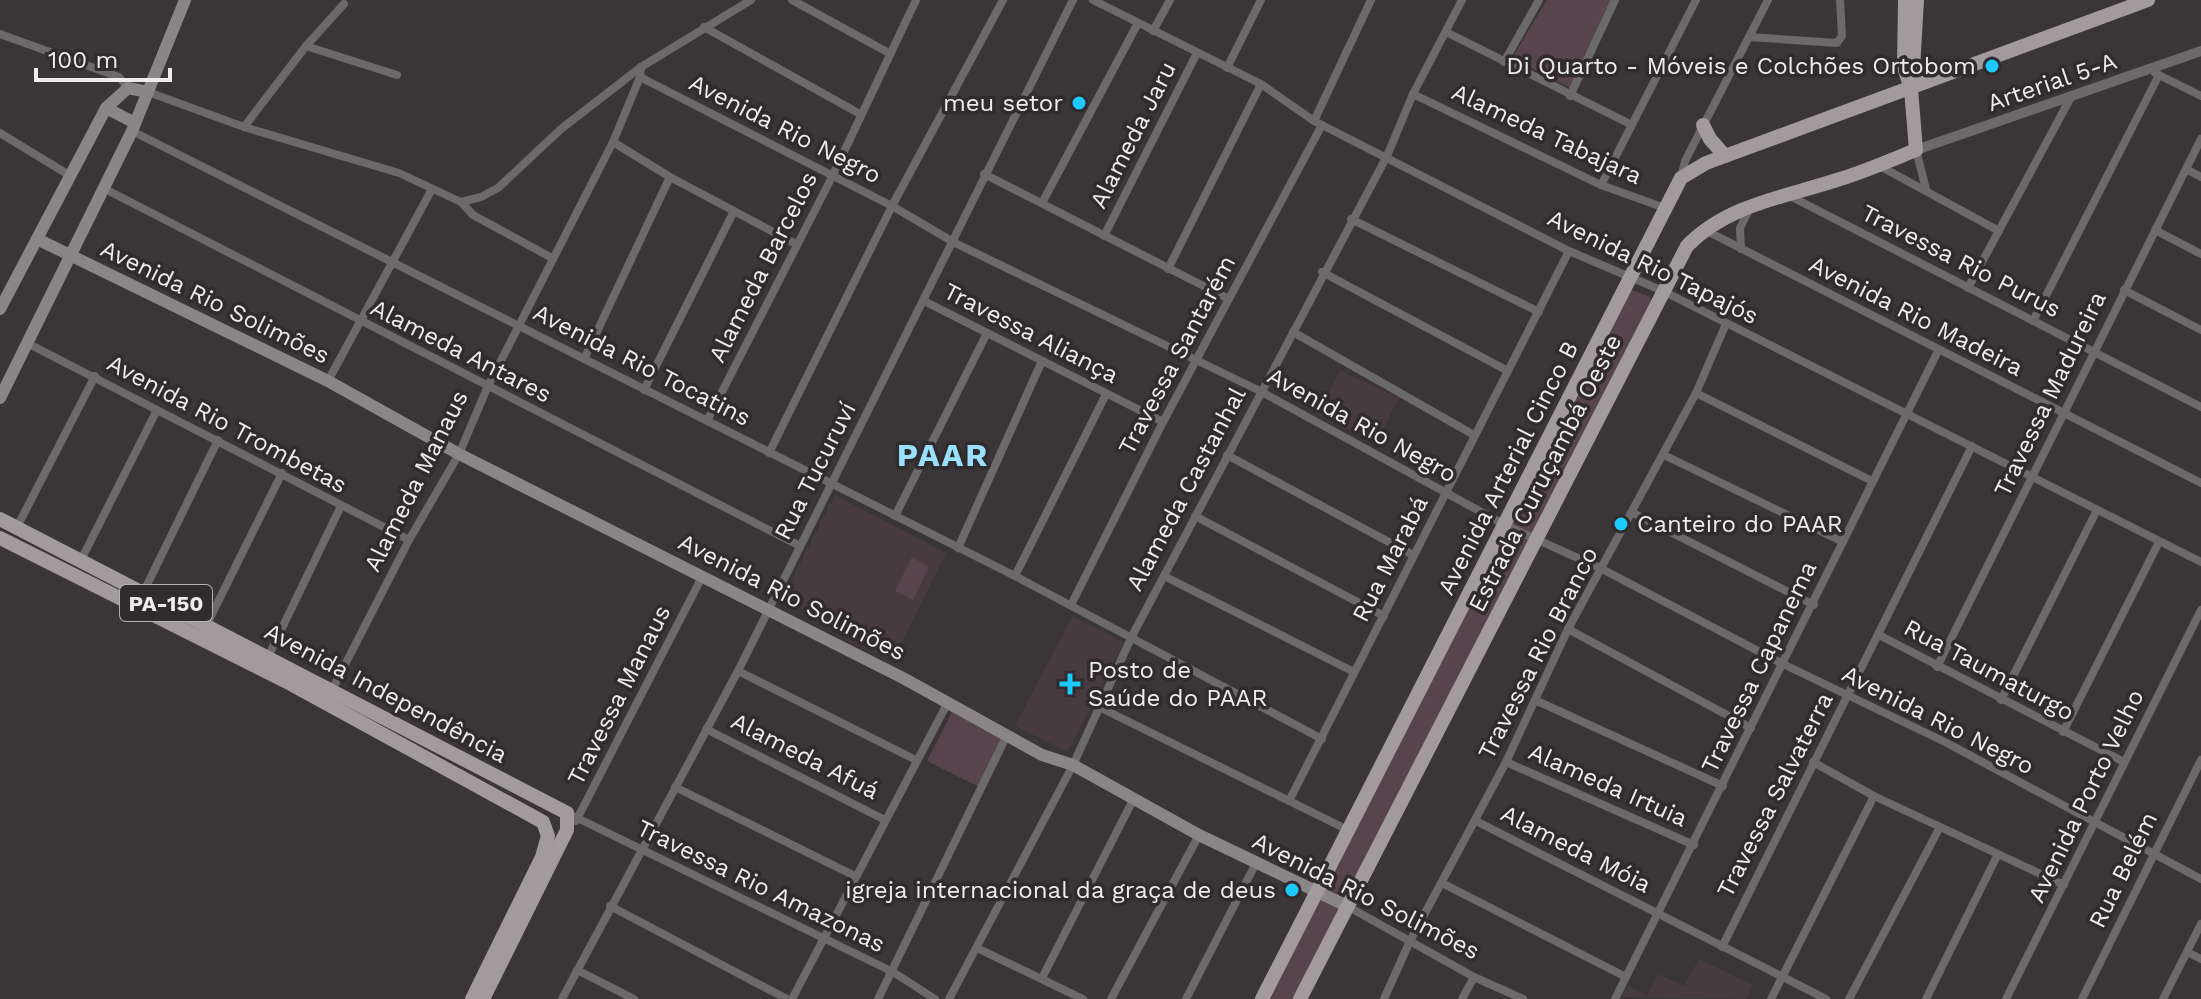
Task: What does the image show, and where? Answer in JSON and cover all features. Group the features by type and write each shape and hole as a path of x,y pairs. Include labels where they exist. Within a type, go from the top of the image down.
{"main road":[{"path":"0,398 134,127 185,0"},
{"path":"1905,0 1904,67 1911,89 1916,150"},
{"path":"1911,89 1916,67 1917,0"},
{"path":"1681,178 1725,156 2148,0"},
{"path":"0,309 106,108 128,88 148,92"},
{"path":"106,108 134,127"},
{"path":"1703,125 1725,156"},
{"name":"Estrada Curuçambá Oeste","path":"1300,999 1687,246 1703,229 1731,212 1916,150"},
{"name":"Avenida Arterial Cinco B","path":"1262,999 1681,178"},
{"name":"Avenida Rio Solimões","path":"37,239 328,381 459,454 765,611 890,671 1042,755 1073,765 1199,835 1347,906"},
{"name":"Avenida Independência","path":"0,519 333,688 571,821"},
{"name":"Avenida Independência","path":"0,538 291,684 534,816 546,827 548,836 542,857 472,999"},
{"path":"291,684 321,691 333,688"},
{"path":"483,999 571,821"}],"street":[{"path":"461,202 481,197 498,188 561,129 641,67 751,0"},
{"path":"792,0 889,53"},
{"name":"Alameda Barcelos","path":"707,421 832,177 916,0"},
{"path":"769,453 892,206 1003,0"},
{"name":"Rua Tucuruví","path":"562,999 738,671 765,611 955,243 984,174 1073,0"},
{"name":"Avenida Rio Tapajós","path":"1093,0 1261,84 1318,123 1569,251 1663,291 2201,562"},
{"path":"1153,31 1170,0"},
{"path":"1227,68 1261,0"},
{"name":"Travessa Santarém","path":"1071,605 1318,123 1371,0"},
{"name":"Alameda Castanhal","path":"949,999 979,949 1073,765 1132,636 1322,272 1387,156 1413,94 1462,0"},
{"path":"1504,62 1539,0"},
{"path":"1570,96 1615,0"},
{"path":"1601,185 1696,0"},
{"path":"1681,178 1685,161 1768,0"},
{"path":"1749,37 1837,43 1842,36 1840,0"},
{"path":"244,127 306,46 344,4"},
{"path":"1042,203 1138,23"},
{"path":"704,27 860,114"},
{"path":"1446,32 1632,125"},
{"path":"0,34 119,77 128,88"},
{"path":"306,46 397,75"},
{"name":"Arterial 5-A","path":"1916,150 2154,72 2201,51"},
{"name":"Alameda Jaru","path":"1104,236 1197,53"},
{"path":"640,77 641,67"},
{"path":"2033,321 2154,72 2201,96"},
{"name":"Avenida Rio Negro","path":"640,77 892,206 955,243 1260,391 1503,524 1602,569 1783,664 1945,742 2201,879"},
{"name":"Alameda Manaus","path":"333,688 409,540 459,454 488,386 613,142 640,77"},
{"path":"1168,269 1261,84"},
{"path":"148,92 244,127 387,168 461,202 473,215 552,258"},
{"name":"Alameda Tabajara","path":"1413,94 1601,185 1665,208"},
{"path":"1968,288 2071,97"},
{"name":"Avenida Rio Tocatins","path":"134,127 644,390 1132,636 1322,739"},
{"path":"0,133 69,175"},
{"name":"Travessa Madureira","path":"1937,667 2061,413 2201,139"},
{"path":"613,142 670,177 796,244"},
{"path":"1916,150 1926,189"},
{"path":"1878,165 1999,231"},
{"path":"2186,169 2201,177"},
{"path":"984,174 1229,299"},
{"path":"584,359 670,177"},
{"name":"Alameda Antares","path":"105,189 360,323 800,546"},
{"path":"328,381 432,189"},
{"name":"Travessa Rio Purus","path":"1788,195 2201,407"},
{"path":"1741,249 1740,228 1751,206"},
{"path":"644,390 734,211"},
{"path":"1351,219 1539,312"},
{"name":"Avenida Rio Madeira","path":"1703,229 2201,483"},
{"path":"2155,230 2201,254"},
{"name":"Rua Marabá","path":"1289,801 1569,251"},
{"path":"1322,272 1508,371"},
{"path":"2124,290 2201,330"},
{"name":"Travessa Aliança","path":"924,301 1163,422"},
{"name":"Travessa Rio Branco","path":"1384,999 1410,941 1506,762 1568,629 1696,393 1726,324"},
{"path":"1293,332 1474,435"},
{"path":"895,516 986,335"},
{"name":"Avenida Rio Trombetas","path":"27,343 409,540"},
{"name":"Travessa Capanema","path":"1615,999 1938,351"},
{"path":"958,548 1042,361"},
{"path":"17,527 95,376"},
{"path":"1696,393 1872,481"},
{"path":"1015,576 1106,394"},
{"path":"81,560 157,410"},
{"path":"144,591 218,440"},
{"name":"Travessa Salvaterra","path":"1722,947 1972,446"},
{"path":"1227,455 1413,555"},
{"path":"1664,455 1843,542"},
{"path":"207,624 282,473"},
{"path":"269,655 341,506"},
{"path":"2001,700 2097,510"},
{"path":"1633,513 1814,605"},
{"path":"1195,516 1384,616"},
{"path":"2063,732 2159,542"},
{"path":"1164,576 1354,672"},
{"name":"Travessa Manaus","path":"571,821 702,577"},
{"name":"Avenida Porto Velho","path":"2006,999 2097,823 2124,762 2201,610"},
{"path":"1568,629 1751,728"},
{"name":"Rua Taumaturgo","path":"1879,635 2124,762"},
{"path":"738,671 916,760"},
{"path":"1535,700 1723,786"},
{"path":"610,906 790,999 947,704"},
{"path":"1101,708 1348,830"},
{"name":"Alameda Afuá","path":"706,729 885,820"},
{"path":"878,999 1007,735"},
{"name":"Rua Belém","path":"2082,999 2201,760"},
{"name":"Alameda Irtuia","path":"1506,762 1694,845"},
{"path":"1813,762 1874,796 2064,885"},
{"path":"675,787 855,876"},
{"path":"1771,999 1874,796"},
{"path":"1042,978 1133,800"},
{"name":"Travessa Rio Amazonas","path":"571,821 824,936 893,972 935,999"},
{"name":"Alameda Móia","path":"1476,821 1826,999"},
{"path":"1849,999 1940,827"},
{"path":"1111,999 1199,835"},
{"path":"1926,999 1998,854"},
{"path":"1186,999 1256,863"},
{"path":"1442,883 1626,977"},
{"name":"Avenida Rio Solimões","path":"1347,906 1474,977 1523,999"},
{"path":"2163,999 2201,924"},
{"path":"979,949 1083,999"},
{"path":"2187,952 2201,959"},
{"path":"577,970 634,999"},
{"path":"1462,999 1474,977"}],"shaded area":[{"path":"1547,0 1612,0 1570,88 1512,58"},
{"path":"1632,290 1650,297 1653,310 1300,999 1263,999 1624,292"},
{"path":"1340,370 1399,398 1376,443 1318,415"},
{"path":"835,495 946,553 893,660 849,641 847,632 782,599"},
{"path":"912,557 929,567 913,600 895,591"},
{"name":"Posto de Saúde do PAAR","path":"1072,616 1124,642 1068,752 1015,726"},
{"path":"952,712 1004,739 979,787 927,761"},
{"path":"1699,959 1753,985 1746,999 1621,997 1627,986 1647,995 1658,974 1684,986"}],"place":[{"name":"Di Quarto - Móveis e Colchões Ortobom","path":"1992,66"},
{"name":"meu setor","path":"1079,103"},
{"name":"Canteiro do PAAR","path":"1621,524"},
{"name":"Posto de Saúde do PAAR","path":"1070,684"},
{"name":"igreja internacional da graça de deus","path":"1292,890"}],"district":[{"name":"PAAR","path":"943,455"}]}
